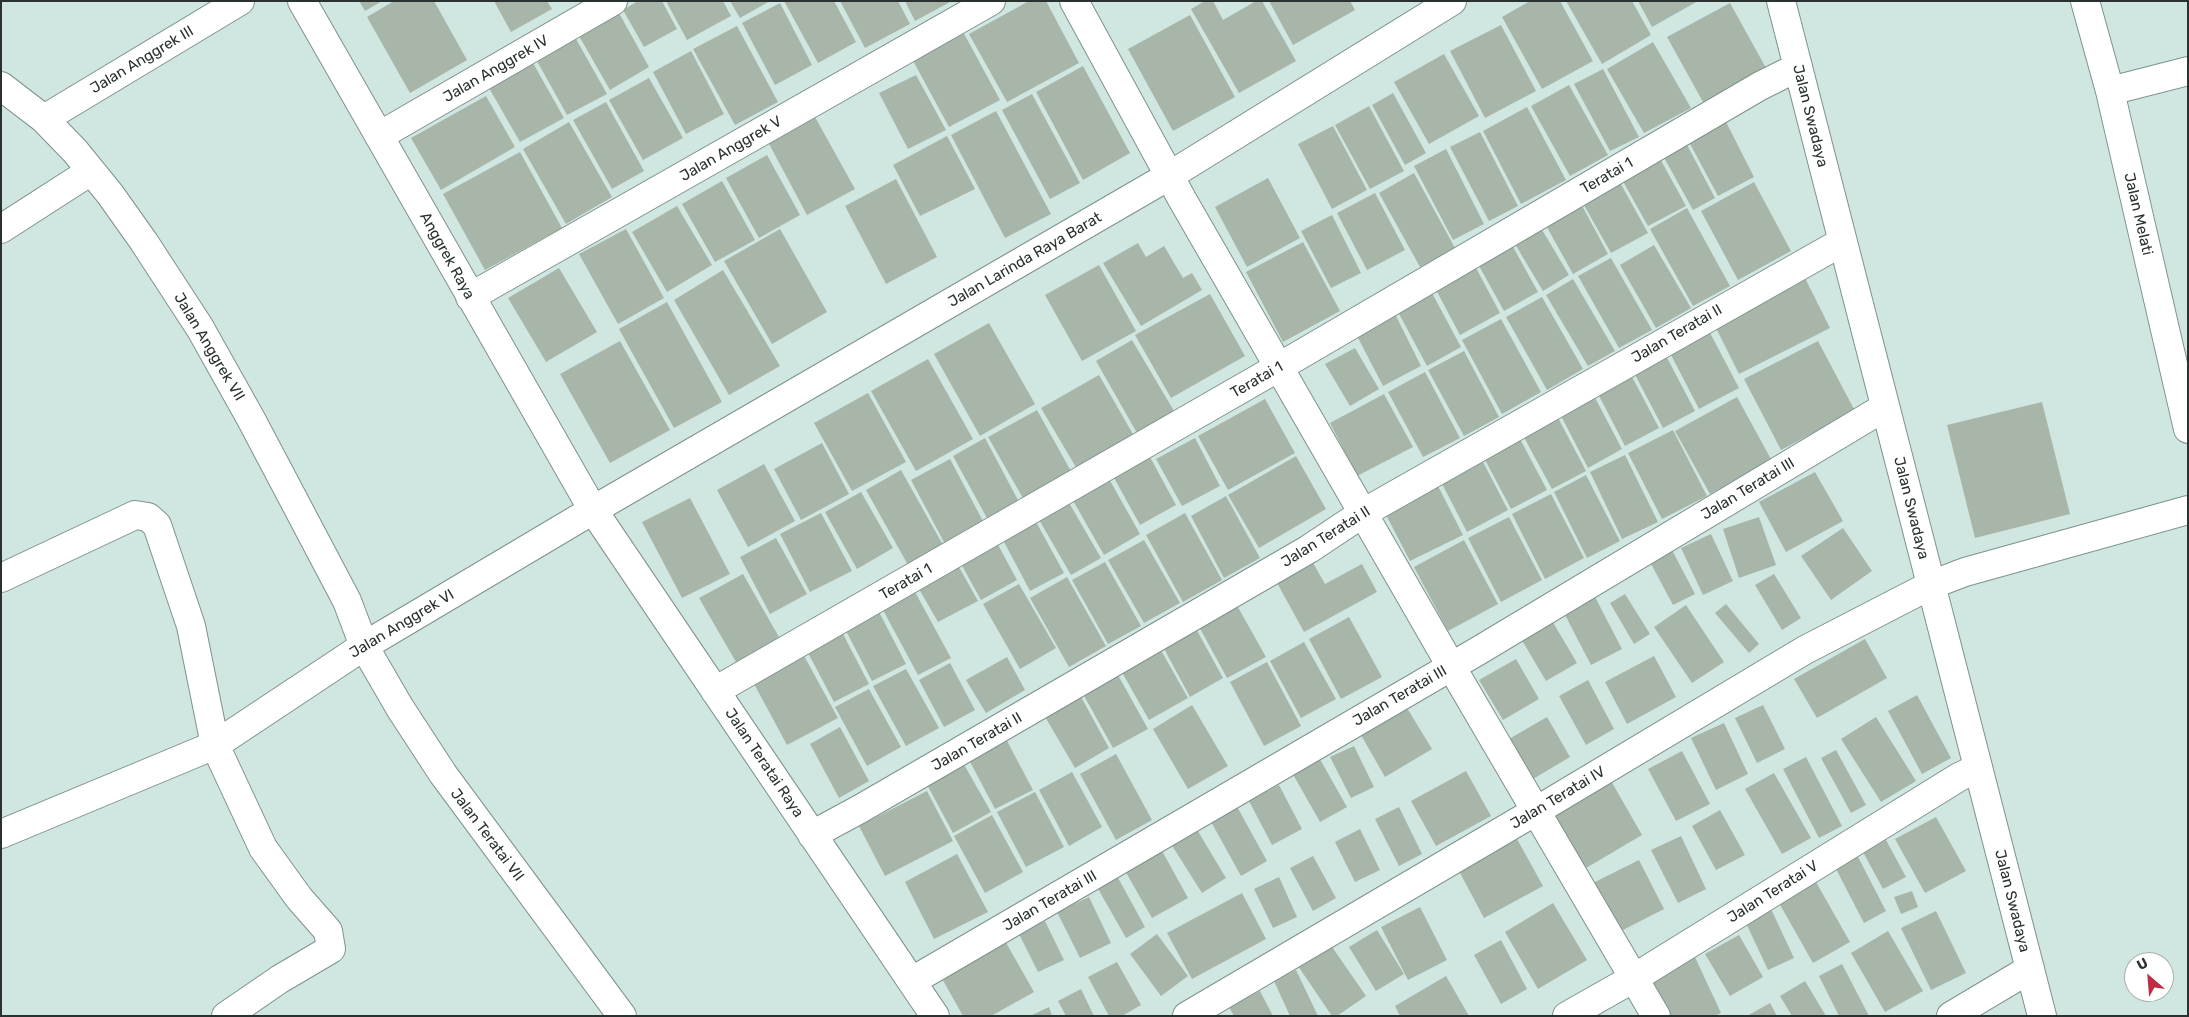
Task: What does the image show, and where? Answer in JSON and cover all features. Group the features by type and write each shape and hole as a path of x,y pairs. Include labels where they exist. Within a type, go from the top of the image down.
{"street":[{"name":"Jalan Anggrek III","path":"44,119 240,1"},
{"name":"Anggrek Raya","path":"302,1 592,510"},
{"name":"Jalan Anggrek IV","path":"379,136 612,1"},
{"name":"Jalan Anggrek V","path":"470,297 991,1"},
{"path":"1074,1 1169,176 1451,666 1656,1016"},
{"name":"Jalan Larinda Raya Barat","path":"592,510 1169,176 1452,1"},
{"name":"Jalan Swadaya","path":"1781,1 2042,1016"},
{"name":"Jalan Melati","path":"2085,1 2110,91 2188,429"},
{"name":"Teratai 1","path":"715,691 1279,367 1743,96 1798,67"},
{"path":"2110,91 2188,71"},
{"name":"Jalan Anggrek VII","path":"1,86 44,119 91,171 144,242 200,328 303,514 348,601 364,646"},
{"path":"1,229 91,171"},
{"name":"Jalan Teratai II","path":"812,834 860,809 1308,549 1363,513 1842,242"},
{"name":"Jalan Teratai III","path":"912,981 1451,666 1885,407"},
{"name":"Jalan Anggrek VI","path":"1,834 214,744 364,646 592,510"},
{"name":"Jalan Teratai Raya","path":"592,510 935,1016"},
{"path":"1931,585 1965,572 2188,510"},
{"path":"1,578 135,515 148,517 157,526 191,626 214,744 263,848 299,898 328,930 331,950 280,979 226,1016"},
{"name":"Jalan Teratai IV","path":"1186,1016 1536,811 1805,650 1931,585"},
{"name":"Jalan Teratai VII","path":"364,646 443,774 622,1016"},
{"name":"Jalan Teratai V","path":"1567,1016 1634,978 1959,777 1978,768"},
{"path":"1951,1016 2030,969"}],"building":[{"path":"359,1 382,1 365,11"},
{"path":"394,1 434,1 467,60 410,93 367,17"},
{"path":"494,1 547,1 552,9 511,32"},
{"path":"638,1 662,1 677,29 644,47 623,10"},
{"path":"666,1 723,1 731,16 687,40"},
{"path":"730,1 770,1 740,18"},
{"path":"784,1 834,1 856,42 818,63"},
{"path":"840,1 898,1 910,24 865,48"},
{"path":"905,1 952,1 915,21"},
{"path":"1029,1 1046,1 1079,63 1007,102 969,34"},
{"path":"1205,1 1213,1 1223,20 1256,1 1262,1 1296,61 1239,93 1191,9"},
{"path":"1269,1 1350,1 1355,10 1293,45"},
{"path":"1530,1 1560,1 1593,61 1542,89 1502,17"},
{"path":"1566,1 1632,1 1651,35 1602,64"},
{"path":"1638,1 1698,1 1652,27"},
{"path":"780,3 812,65 775,85 742,23"},
{"path":"1730,3 1766,68 1703,102 1667,37"},
{"path":"619,13 649,67 610,90 579,36"},
{"path":"1190,15 1235,97 1173,131 1128,49"},
{"path":"1501,25 1536,91 1485,118 1450,51"},
{"path":"737,26 778,102 735,125 693,49"},
{"path":"962,30 1000,100 949,127 911,57"},
{"path":"576,39 607,94 567,115 537,61"},
{"path":"1653,42 1691,108 1644,133 1607,69"},
{"path":"691,51 724,114 686,134 653,72"},
{"path":"1444,54 1479,116 1429,144 1394,82"},
{"path":"533,63 564,118 520,142 489,88"},
{"path":"1083,66 1130,153 1083,180 1036,92"},
{"path":"1603,69 1639,137 1610,151 1574,84"},
{"path":"916,75 946,130 908,149 879,93"},
{"path":"649,78 683,138 643,160 609,100"},
{"path":"1569,85 1608,155 1570,176 1531,106"},
{"path":"1393,93 1426,153 1405,165 1372,105"},
{"path":"1032,94 1080,183 1050,199 1002,110"},
{"path":"486,96 515,147 441,190 411,138"},
{"path":"606,102 644,171 612,189 573,120"},
{"path":"1369,106 1404,171 1370,189 1335,125"},
{"path":"1527,107 1566,180 1521,204 1483,131"},
{"path":"996,111 1051,214 1005,238 951,135"},
{"path":"815,117 855,189 807,215 768,142"},
{"path":"1725,120 1754,177 1718,196 1688,140"},
{"path":"569,122 612,197 566,224 523,149"},
{"path":"1333,126 1367,190 1332,209 1298,144"},
{"path":"1480,132 1518,206 1489,221 1450,147"},
{"path":"947,136 975,189 920,216 893,165"},
{"path":"1685,141 1715,198 1693,210 1662,154"},
{"path":"1446,149 1484,224 1453,240 1414,166"},
{"path":"520,152 562,228 485,270 443,194"},
{"path":"767,155 800,215 759,238 726,178"},
{"path":"1658,155 1686,206 1648,226 1620,176"},
{"path":"1414,173 1455,248 1420,267 1379,193"},
{"path":"1617,177 1648,233 1611,253 1580,198"},
{"path":"1268,178 1300,238 1247,267 1215,207"},
{"path":"896,179 937,257 886,284 845,206"},
{"path":"722,181 755,240 715,262 682,204"},
{"path":"1754,182 1791,251 1738,280 1701,211"},
{"path":"1375,193 1405,250 1367,270 1337,213"},
{"path":"1579,200 1608,254 1573,274 1543,220"},
{"path":"677,206 712,265 667,292 632,232"},
{"path":"1687,208 1730,286 1693,306 1650,229"},
{"path":"1332,215 1361,273 1331,288 1301,231"},
{"path":"1541,228 1569,275 1543,291 1515,244"},
{"path":"626,229 664,298 618,324 579,254"},
{"path":"780,229 827,312 772,344 724,261"},
{"path":"1303,242 1340,311 1283,342 1246,272"},
{"path":"1138,243 1146,257 1164,246 1183,278 1192,273 1202,290 1141,326 1103,263"},
{"path":"1512,245 1538,292 1504,311 1478,264"},
{"path":"1654,245 1691,308 1656,328 1620,265"},
{"path":"1611,258 1652,330 1619,348 1578,276"},
{"path":"1099,265 1136,331 1082,361 1045,295"},
{"path":"1475,266 1500,313 1460,335 1435,288"},
{"path":"559,268 597,332 546,362 508,298"},
{"path":"723,270 780,366 729,395 674,300"},
{"path":"1803,274 1830,328 1739,374 1712,320"},
{"path":"1573,279 1615,351 1588,366 1546,295"},
{"path":"1432,293 1461,347 1427,366 1398,312"},
{"path":"1210,294 1245,356 1171,398 1135,335"},
{"path":"1542,297 1583,369 1547,390 1506,317"},
{"path":"667,302 722,402 674,428 619,329"},
{"path":"1395,314 1421,366 1383,386 1356,334"},
{"path":"1501,319 1541,392 1502,414 1462,340"},
{"path":"989,323 1035,404 980,436 934,354"},
{"path":"1708,329 1739,388 1699,409 1668,349"},
{"path":"1132,340 1174,411 1137,433 1096,361"},
{"path":"620,341 670,430 610,463 560,374"},
{"path":"1818,341 1855,411 1781,450 1744,379"},
{"path":"1355,348 1379,389 1350,406 1325,364"},
{"path":"1464,351 1499,417 1464,436 1428,370"},
{"path":"1664,352 1695,411 1663,428 1632,369"},
{"path":"928,359 973,439 916,471 871,391"},
{"path":"1629,371 1659,428 1625,446 1595,388"},
{"path":"1425,372 1460,438 1423,457 1388,392"},
{"path":"1099,375 1134,436 1077,469 1041,408"},
{"path":"1592,392 1622,449 1588,468 1558,410"},
{"path":"868,393 906,462 852,491 814,423"},
{"path":"1384,394 1413,447 1357,476 1330,423"},
{"path":"1737,397 1772,461 1710,494 1675,431"},
{"path":"1265,399 1295,453 1228,490 1198,436"},
{"path":"2042,402 2070,514 1975,538 1947,425"},
{"path":"1037,410 1072,473 1024,500 988,437"},
{"path":"1555,412 1586,471 1552,489 1520,430"},
{"path":"1673,430 1707,496 1662,519 1628,453"},
{"path":"1519,437 1547,490 1511,509 1483,456"},
{"path":"985,438 1019,502 988,520 953,456"},
{"path":"1195,438 1220,486 1182,506 1156,459"},
{"path":"822,443 849,494 801,520 774,469"},
{"path":"1625,455 1658,522 1622,539 1590,472"},
{"path":"1296,456 1326,509 1259,548 1228,495"},
{"path":"1150,457 1176,505 1140,525 1113,476"},
{"path":"1481,458 1508,510 1467,532 1440,480"},
{"path":"950,459 984,523 945,544 911,480"},
{"path":"764,464 795,521 748,547 717,490"},
{"path":"901,470 943,545 908,565 866,490"},
{"path":"1815,472 1843,521 1786,552 1759,502"},
{"path":"1586,475 1620,541 1587,558 1554,492"},
{"path":"1108,477 1140,534 1104,555 1071,497"},
{"path":"1437,484 1463,535 1410,561 1384,511"},
{"path":"861,492 893,548 857,569 825,512"},
{"path":"1551,494 1584,558 1545,579 1512,514"},
{"path":"1226,496 1260,558 1224,578 1191,516"},
{"path":"690,498 730,574 682,598 642,522"},
{"path":"1068,501 1101,558 1071,575 1038,518"},
{"path":"821,513 852,571 810,592 780,534"},
{"path":"1185,513 1222,580 1183,602 1146,535"},
{"path":"1509,517 1542,580 1501,602 1468,538"},
{"path":"1759,517 1776,565 1739,578 1723,529"},
{"path":"1035,520 1064,573 1030,591 1002,538"},
{"path":"1843,528 1872,571 1831,600 1801,556"},
{"path":"1711,534 1733,581 1703,595 1681,548"},
{"path":"776,538 807,594 770,614 740,557"},
{"path":"1144,540 1180,603 1144,623 1108,560"},
{"path":"1464,540 1498,604 1448,631 1414,567"},
{"path":"996,541 1017,580 981,600 960,562"},
{"path":"1671,548 1695,594 1673,605 1649,560"},
{"path":"1312,561 1325,584 1362,564 1377,592 1304,632 1276,581"},
{"path":"1105,562 1141,626 1108,644 1072,580"},
{"path":"959,567 978,601 938,622 919,589"},
{"path":"743,574 779,637 736,662 699,598"},
{"path":"1774,574 1801,618 1782,630 1755,585"},
{"path":"1067,577 1106,646 1069,667 1030,598"},
{"path":"1019,584 1056,648 1020,669 983,604"},
{"path":"915,592 951,658 918,675 883,610"},
{"path":"1625,594 1650,634 1634,644 1610,603"},
{"path":"1594,595 1622,649 1591,665 1563,611"},
{"path":"1235,602 1266,657 1227,678 1197,623"},
{"path":"1726,604 1759,644 1749,653 1715,613"},
{"path":"1686,605 1724,662 1692,683 1654,627"},
{"path":"879,612 906,664 872,681 845,629"},
{"path":"1349,617 1382,677 1341,699 1309,639"},
{"path":"1551,619 1577,663 1546,681 1520,637"},
{"path":"1194,625 1223,678 1190,697 1161,643"},
{"path":"842,632 869,684 834,702 807,651"},
{"path":"1865,639 1887,678 1817,718 1794,679"},
{"path":"1304,642 1336,699 1301,718 1270,661"},
{"path":"1158,645 1188,698 1149,720 1119,667"},
{"path":"803,654 838,718 787,745 753,682"},
{"path":"1654,656 1676,697 1627,724 1605,682"},
{"path":"1007,657 1025,690 986,713 966,680"},
{"path":"1516,659 1539,699 1503,720 1479,680"},
{"path":"1267,662 1301,726 1264,746 1230,682"},
{"path":"950,663 975,710 944,727 919,680"},
{"path":"906,669 939,728 906,746 873,686"},
{"path":"1118,675 1148,729 1113,748 1083,694"},
{"path":"1588,680 1614,729 1586,745 1559,696"},
{"path":"869,689 901,747 867,766 835,707"},
{"path":"1080,695 1109,748 1075,768 1044,715"},
{"path":"1917,695 1951,758 1922,774 1888,711"},
{"path":"1192,705 1228,766 1188,789 1153,729"},
{"path":"1763,705 1785,749 1757,763 1735,718"},
{"path":"1407,708 1432,749 1385,777 1361,735"},
{"path":"1547,717 1570,757 1533,779 1509,739"},
{"path":"1876,717 1916,781 1881,802 1841,739"},
{"path":"1724,723 1748,774 1716,790 1691,738"},
{"path":"840,727 869,781 839,798 810,744"},
{"path":"1006,739 1033,790 995,809 968,758"},
{"path":"1354,746 1374,787 1351,798 1330,757"},
{"path":"1836,750 1866,805 1851,813 1821,758"},
{"path":"1682,751 1710,804 1676,821 1648,769"},
{"path":"1116,754 1152,820 1116,840 1080,774"},
{"path":"1317,754 1347,807 1320,822 1290,769"},
{"path":"1806,757 1842,826 1819,838 1783,769"},
{"path":"962,761 991,812 953,833 925,781"},
{"path":"1466,771 1491,816 1436,846 1411,801"},
{"path":"1072,772 1102,827 1069,846 1039,790"},
{"path":"1774,773 1811,838 1782,854 1745,789"},
{"path":"1610,779 1642,835 1581,871 1548,815"},
{"path":"1279,785 1302,829 1272,845 1249,801"},
{"path":"927,791 953,841 885,876 859,826"},
{"path":"1035,792 1064,847 1026,867 997,812"},
{"path":"1235,803 1267,861 1241,876 1209,818"},
{"path":"1399,807 1422,854 1399,866 1375,819"},
{"path":"1720,810 1745,855 1716,870 1692,826"},
{"path":"992,815 1023,872 985,893 954,836"},
{"path":"1936,817 1966,871 1925,893 1895,839"},
{"path":"1196,828 1226,878 1202,893 1171,844"},
{"path":"1360,829 1380,870 1355,882 1335,842"},
{"path":"1681,836 1706,889 1678,903 1651,850"},
{"path":"1517,839 1543,886 1484,918 1459,871"},
{"path":"1886,840 1906,877 1883,889 1863,852"},
{"path":"1161,849 1188,898 1152,918 1124,869"},
{"path":"957,854 988,912 934,939 905,882"},
{"path":"1857,855 1886,911 1864,923 1835,867"},
{"path":"1313,856 1336,898 1313,911 1290,868"},
{"path":"1639,860 1664,909 1619,932 1593,883"},
{"path":"1117,876 1145,927 1126,938 1097,887"},
{"path":"1279,877 1297,917 1273,928 1254,889"},
{"path":"1816,882 1850,942 1813,963 1779,903"},
{"path":"1912,891 1918,907 1901,914 1894,897"},
{"path":"1242,893 1266,939 1192,979 1167,933"},
{"path":"1089,897 1111,943 1080,958 1057,912"},
{"path":"1553,903 1587,960 1538,989 1505,932"},
{"path":"1420,907 1447,960 1408,980 1381,927"},
{"path":"1771,909 1794,958 1768,970 1745,921"},
{"path":"1936,911 1966,973 1931,990 1901,928"},
{"path":"1045,921 1064,960 1038,972 1019,934"},
{"path":"1377,930 1404,974 1376,991 1349,947"},
{"path":"1888,931 1923,991 1885,1012 1851,953"},
{"path":"1157,934 1188,976 1161,996 1130,954"},
{"path":"1739,935 1763,977 1730,996 1705,954"},
{"path":"1004,939 1034,992 991,1016 963,1016 940,975"},
{"path":"1501,940 1527,989 1501,1004 1474,955"},
{"path":"1330,944 1366,996 1337,1016 1332,1016 1298,966"},
{"path":"1694,955 1721,1013 1714,1016 1660,1016 1643,979"},
{"path":"1117,962 1141,1005 1122,1016 1109,1016 1088,977"},
{"path":"1842,964 1869,1016 1839,1016 1819,976"},
{"path":"1296,970 1318,1016 1290,1016 1274,981"},
{"path":"1446,976 1469,1016 1400,1016 1395,1006"},
{"path":"1805,981 1826,1016 1792,1016 1780,996"},
{"path":"1081,989 1094,1016 1066,1016 1058,1001"},
{"path":"1260,991 1273,1016 1234,1016 1229,1007"},
{"path":"1770,1003 1777,1016 1747,1016"},
{"path":"1049,1007 1052,1016 1030,1016"}]}
